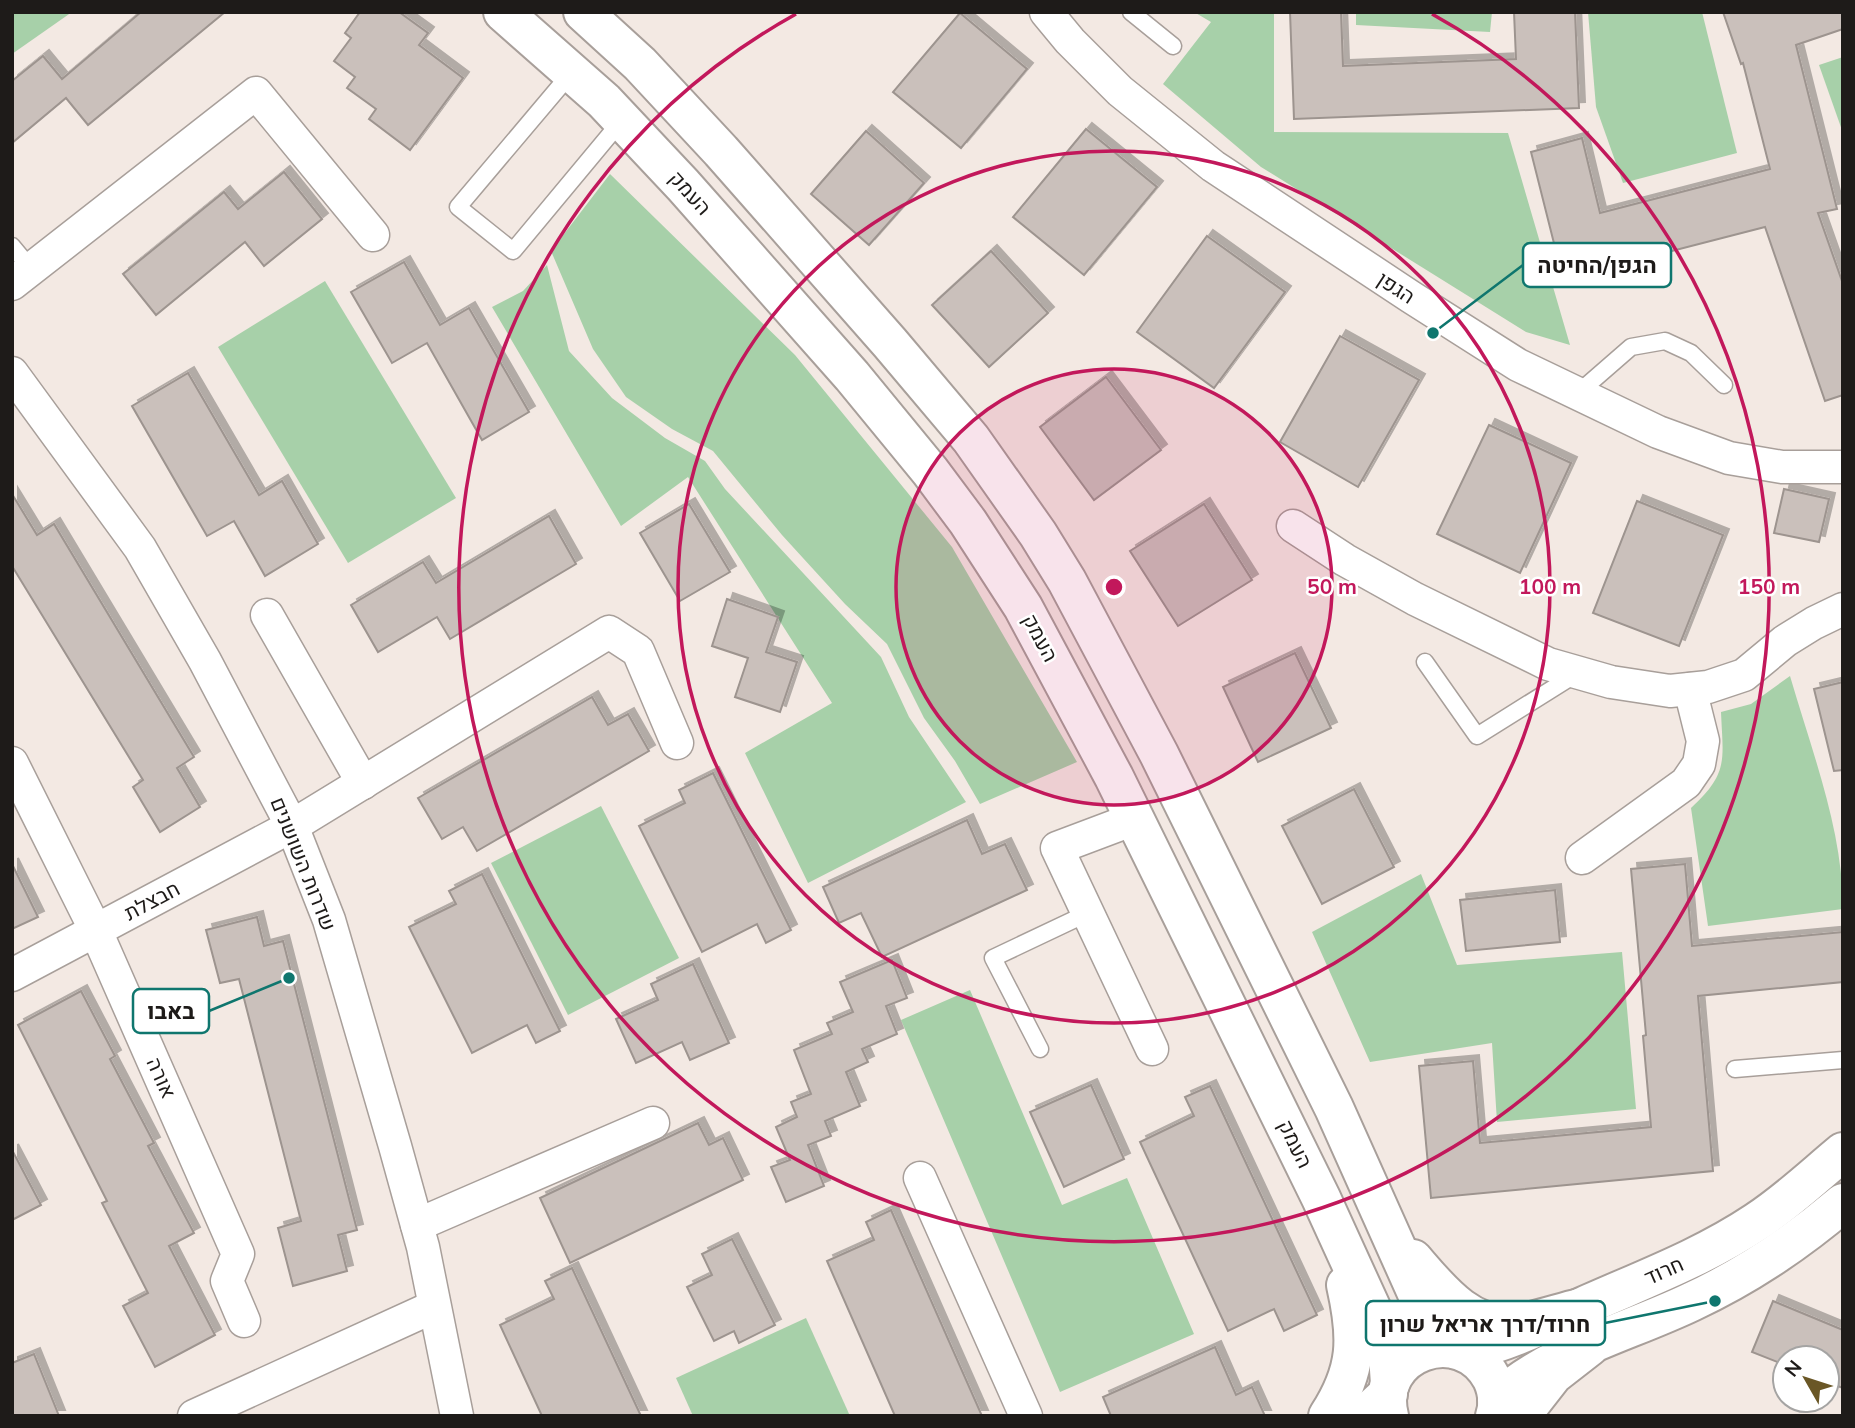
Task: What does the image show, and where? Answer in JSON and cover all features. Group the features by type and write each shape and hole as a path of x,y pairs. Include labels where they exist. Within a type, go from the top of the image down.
{"main road":[{"name":"העמק","path":"503,12 622,120 852,376 955,503 1023,607 1135,819 1332,1221 1384,1336 1388,1356 1383,1402"},
{"path":"583,12 640,64 721,151 890,343 971,439 1031,524 1067,581 1159,754 1334,1108 1424,1309 1434,1326 1488,1371 1495,1385 1501,1412"},
{"name":"חרוד","path":"1383,1402 1398,1370 1409,1358 1439,1347 1460,1350 1497,1345 1675,1267 1745,1228 1788,1199 1843,1152"},
{"name":"חרוד","path":"1501,1412 1519,1381 1535,1371 1691,1302 1735,1279 1776,1255 1843,1203"},
{"path":"1328,1416 1341,1396 1351,1371 1354,1336 1353,1313 1332,1221"},
{"path":"1391,1235 1440,1290 1475,1317 1514,1324 1580,1308"}],"street":[{"name":"הגפן","path":"1046,12 1070,41 1120,91 1213,166 1508,358 1658,432 1729,458 1783,467 1843,467"},
{"path":"18,266 256,93 373,235"},
{"name":"שדרות השושנים","path":"12,373 140,548 205,662 292,826 328,920 417,1226 457,1416"},
{"path":"1293,526 1345,560 1415,599 1548,664 1611,682 1671,691 1708,687 1744,675 1785,641 1843,609"},
{"path":"267,615 363,783"},
{"name":"חבצלת","path":"12,975 292,826 609,632 638,651 677,743"},
{"path":"1582,858 1686,783 1699,764 1703,741 1689,689"},
{"name":"אורה","path":"12,763 96,931 239,1254 228,1281 244,1321"},
{"path":"1135,819 1057,848 1153,1049"},
{"path":"417,1226 653,1123"},
{"path":"920,1178 1026,1416"},
{"path":"194,1416 433,1307"}],"lane":[{"path":"1131,12 1173,47"},
{"path":"572,72 458,207 513,251 622,120"},
{"path":"1577,394 1631,347 1665,341 1691,353 1724,384"},
{"path":"1426,662 1477,736 1578,673"},
{"path":"1040,1049 993,958 1088,913"},
{"path":"1735,1069 1843,1060"}],"green space":[{"path":"12,12 72,12 12,54"},
{"path":"1194,12 1274,12 1274,132 1508,133 1570,345 1526,332 1261,167 1163,84 1211,22"},
{"path":"1356,12 1492,12 1490,32 1356,25"},
{"path":"1588,12 1702,12 1737,153 1623,183 1596,107"},
{"path":"1843,57 1843,133 1819,65"},
{"path":"610,174 795,355 952,547 1077,762 980,804 955,761 924,718 887,644 845,604 782,535 713,451 672,429 626,397 593,349 551,251"},
{"path":"547,265 569,351 612,398 665,438 705,461 725,489 881,657 909,717 966,802 808,883 745,753 832,703 688,477 621,526 492,307 523,291"},
{"path":"325,281 456,498 348,563 218,347"},
{"path":"1790,676 1832,821 1842,879 1843,909 1708,926 1691,808 1718,775 1722,754 1721,712 1751,704"},
{"path":"601,806 679,958 568,1015 491,863"},
{"path":"1421,874 1457,965 1622,952 1636,1109 1497,1122 1492,1043 1370,1062 1312,932"},
{"path":"970,990 1062,1205 1127,1178 1194,1334 1060,1392 901,1020"},
{"path":"806,1318 850,1416 693,1416 676,1378"}],"building":[{"path":"141,12 225,12 88,125 66,98 12,143 12,81 43,56 62,79"},
{"path":"360,12 399,12 428,33 419,45 463,78 410,150 369,119 376,109 347,88 355,77 334,61 351,38 345,33"},
{"path":"1290,12 1341,12 1343,66 1516,59 1514,12 1575,12 1579,108 1294,119"},
{"path":"1723,12 1843,12 1843,29 1796,45 1837,209 1818,213 1843,284 1843,395 1825,401 1765,227 1563,279 1531,152 1582,138 1600,213 1770,169 1743,63 1741,64"},
{"path":"960,13 1027,69 961,148 893,92"},
{"path":"1086,129 1157,187 1084,275 1013,217"},
{"path":"866,131 924,183 869,245 811,194"},
{"path":"284,172 322,219 264,266 245,242 156,315 123,274 224,192 238,209"},
{"path":"1207,236 1285,292 1214,388 1137,332"},
{"path":"991,251 1048,313 989,367 932,305"},
{"path":"404,262 440,325 469,308 529,412 482,440 427,343 392,363 351,292"},
{"path":"1340,336 1419,380 1358,487 1280,442"},
{"path":"188,373 259,495 282,481 318,544 265,576 234,521 207,536 132,406"},
{"path":"1106,377 1161,450 1094,500 1040,427"},
{"path":"1489,425 1571,463 1520,573 1437,534"},
{"path":"1784,489 1829,499 1819,542 1774,533"},
{"path":"12,494 37,535 54,524 194,757 177,768 200,807 160,832 133,787 143,780 12,566"},
{"path":"1637,501 1723,535 1679,646 1593,613"},
{"path":"689,504 730,572 680,601 640,533"},
{"path":"1204,504 1252,580 1178,626 1130,551"},
{"path":"549,516 576,564 450,639 437,617 378,652 351,605 423,562 436,583"},
{"path":"727,599 778,617 766,652 797,662 780,712 735,697 748,658 712,646"},
{"path":"1295,653 1331,728 1258,762 1223,687"},
{"path":"1843,682 1843,770 1834,771 1814,689"},
{"path":"592,697 608,725 628,714 649,751 477,851 463,827 442,839 418,798"},
{"path":"713,773 791,930 766,943 757,924 702,952 639,826 685,803 679,790"},
{"path":"1354,789 1394,867 1322,904 1282,826"},
{"path":"967,820 982,854 1005,844 1027,890 882,957 861,913 839,923 823,887"},
{"path":"12,864 38,917 12,929"},
{"path":"1685,864 1692,946 1843,932 1843,982 1698,996 1713,1171 1431,1198 1419,1066 1473,1061 1480,1143 1651,1127 1643,1036 1646,1035 1631,869"},
{"path":"482,874 560,1031 536,1043 527,1025 472,1053 409,927 456,904 449,891"},
{"path":"1555,890 1560,942 1466,951 1460,900"},
{"path":"257,917 264,946 283,941 357,1230 338,1235 347,1271 293,1286 278,1228 301,1221 239,979 220,983 206,930"},
{"path":"892,960 907,998 886,1006 897,1034 862,1049 868,1062 846,1072 860,1106 825,1121 831,1136 808,1145 824,1186 786,1202 771,1167 790,1160 776,1127 797,1117 791,1102 811,1094 794,1050 832,1034 827,1023 853,1012 840,982"},
{"path":"693,964 729,1043 690,1060 682,1042 636,1063 616,1019 658,1000 651,984"},
{"path":"81,991 115,1056 110,1059 154,1143 148,1146 194,1233 169,1246 215,1335 155,1367 123,1306 148,1293 102,1203 107,1201 18,1025"},
{"path":"1091,1085 1124,1159 1064,1187 1030,1112"},
{"path":"1210,1086 1317,1315 1284,1331 1274,1309 1228,1331 1140,1142 1194,1116 1185,1097"},
{"path":"698,1123 709,1145 723,1138 743,1180 570,1263 540,1198"},
{"path":"12,1150 41,1205 12,1220"},
{"path":"891,1210 982,1416 895,1416 827,1261 874,1240 866,1222"},
{"path":"732,1239 775,1325 739,1343 734,1331 714,1341 687,1287 712,1275 702,1254"},
{"path":"572,1268 641,1416 542,1416 500,1325 554,1299 545,1281"},
{"path":"1773,1301 1843,1330 1843,1388 1841,1344 1771,1344 1771,1359 1752,1352"},
{"path":"1215,1347 1236,1395 1252,1387 1265,1416 1111,1416 1103,1397"},
{"path":"34,1354 59,1416 12,1416 12,1363"}],"place":[{"name":"הגפן/החיטה","path":"1433,333"},
{"name":"באבו","path":"289,978"},
{"name":"חרוד/דרך אריאל שרון","path":"1715,1301"}]}
